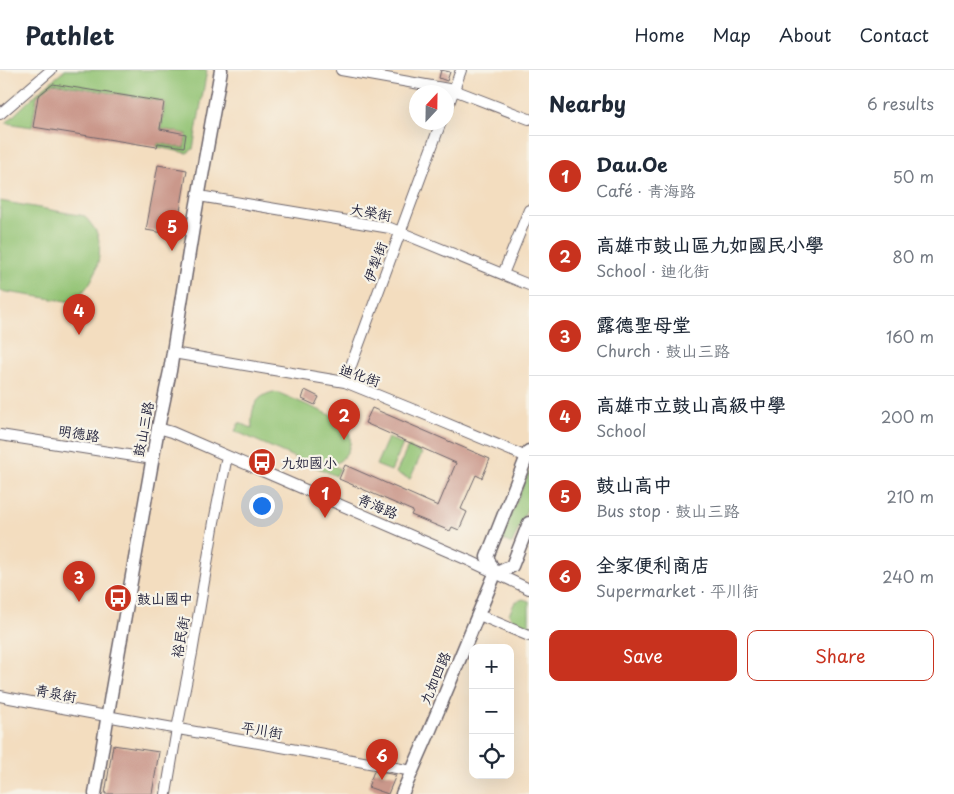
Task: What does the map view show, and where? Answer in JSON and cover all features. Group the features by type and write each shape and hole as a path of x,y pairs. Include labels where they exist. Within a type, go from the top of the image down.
{"street":[{"path":"0,114 51,70"},
{"name":"鼓山三路","path":"95,794 221,70"},
{"path":"340,70 398,75 435,85"},
{"path":"461,70 454,90 529,119"},
{"name":"伊犁街","path":"345,382 439,130"},
{"name":"大榮街","path":"199,196 390,228 529,285"},
{"path":"503,274 529,210"},
{"name":"迪化街","path":"173,353 345,382 528,455"},
{"name":"青海路","path":"158,428 172,432 461,557 529,590"},
{"name":"明德路","path":"0,435 153,459"},
{"path":"528,455 487,557 495,574 512,566 529,523"},
{"name":"裕民街","path":"166,794 176,729 192,653 227,456"},
{"name":"九如四路","path":"402,794 495,574"},
{"path":"479,614 529,636"},
{"name":"青泉街","path":"0,696 107,717"},
{"name":"平川街","path":"107,717 336,756 412,771"}],"green space":[{"path":"65,70 207,70 193,149 187,153 157,147 158,143 184,148 187,134 161,129 165,102 53,83 37,96 32,127 6,123"},
{"path":"0,201 85,216 97,233 99,252 93,276 85,290 79,295 79,303 0,291"},
{"path":"273,392 340,419 345,425 349,431 350,444 344,456 333,465 340,469 336,476 235,431 239,423 252,428 253,410 257,401 266,394"},
{"path":"388,438 403,444 391,471 376,465"},
{"path":"408,447 422,453 410,479 396,473"},
{"path":"529,471 529,504 512,544 501,539"},
{"path":"523,599 529,601 529,628 513,621 509,614 515,602"}],"building":[{"path":"441,70 450,72 447,81 439,78"},
{"path":"53,84 164,102 160,129 186,134 184,147 158,143 157,147 33,127 38,96"},
{"path":"158,165 187,170 176,235 146,230"},
{"path":"305,390 319,397 315,405 302,399"},
{"path":"372,408 490,459 482,478 476,475 461,509 467,512 459,530 452,527 450,531 411,515 413,511 339,479 345,465 438,506 456,463 365,423"},
{"path":"113,745 159,752 152,794 105,794"},
{"path":"374,771 396,775 388,794 368,787"}],"place":[{"name":"鼓山高中","path":"172,251"},
{"name":"高雄市立鼓山高級中學","path":"79,335"},
{"name":"高雄市鼓山區九如國民小學","path":"344,440"},
{"name":"九如國小","path":"262,462"},
{"name":"Dau.Oe","path":"325,518"},
{"name":"鼓山國中","path":"118,598"},
{"name":"露德聖母堂","path":"79,602"},
{"name":"全家便利商店","path":"382,780"}]}
